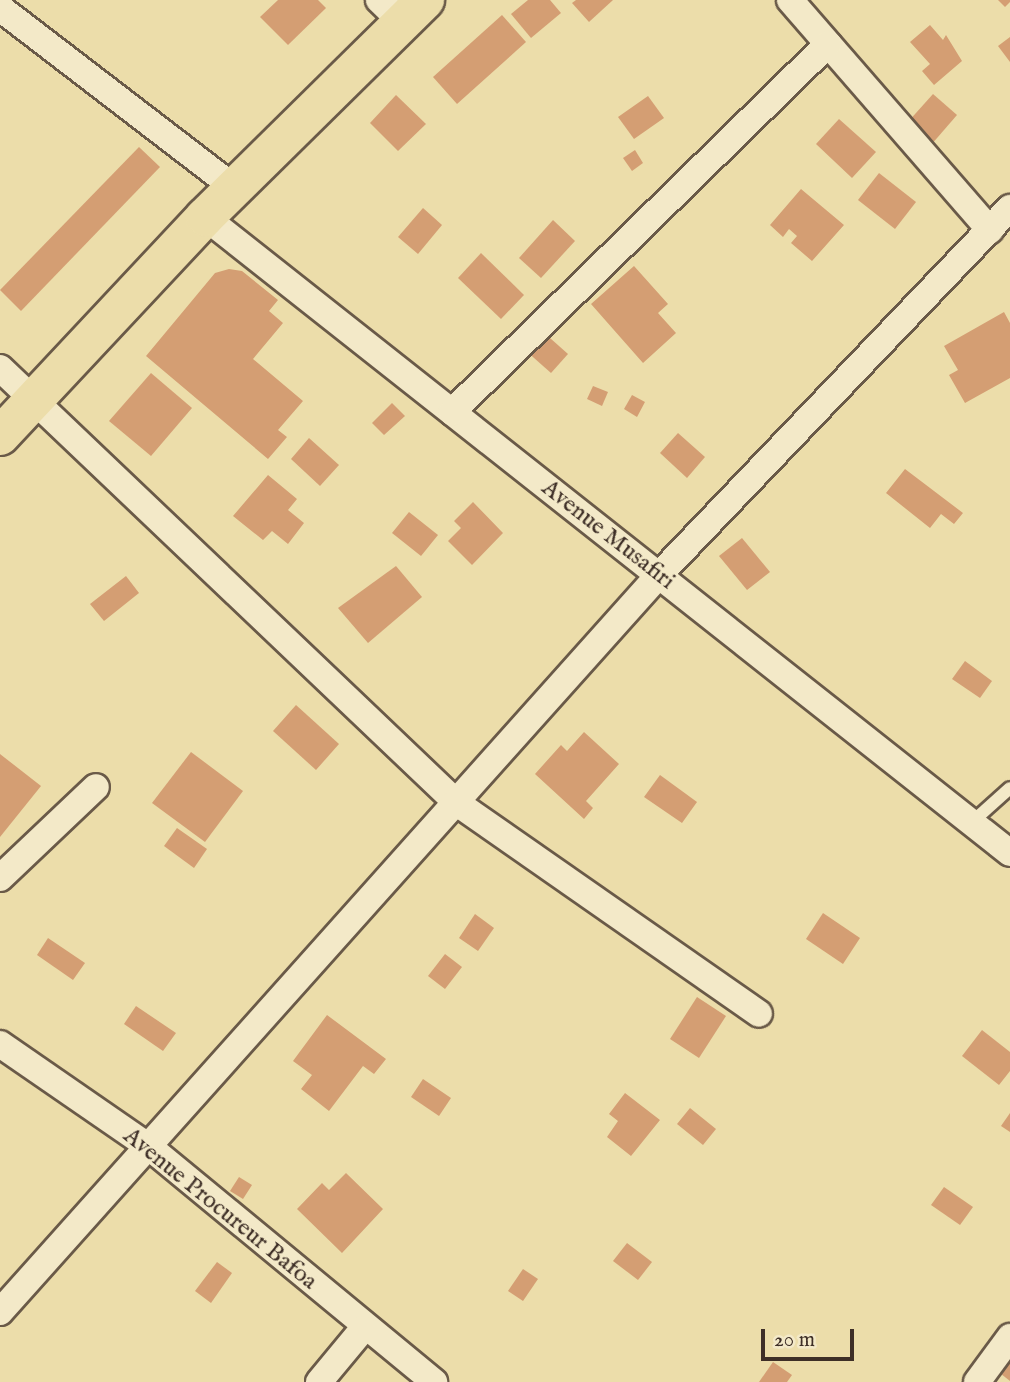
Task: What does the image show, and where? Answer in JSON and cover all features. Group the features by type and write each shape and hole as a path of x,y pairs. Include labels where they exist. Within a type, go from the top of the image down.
{"main road":[{"path":"0,436 402,7"}],"street":[{"path":"790,0 990,230"},
{"path":"0,8 235,188"},
{"path":"452,412 828,44"},
{"path":"0,1312 659,575 1010,208"},
{"name":"Avenue Musafiri","path":"205,217 1010,853"},
{"path":"0,368 457,803 759,1014"},
{"path":"0,878 96,787"},
{"name":"Avenue Procureur Bafoa","path":"0,1044 148,1146 363,1329 434,1382"},
{"path":"319,1382 363,1329"},
{"path":"977,1382 1010,1337"}],"lane":[{"path":"971,824 1010,788"}],"building":[{"path":"278,0 318,0 326,8 288,45 260,17"},
{"path":"528,0 550,0 561,13 531,38 511,14"},
{"path":"576,0 613,0 589,22 572,3"},
{"path":"998,0 1010,0 1010,2 1005,7"},
{"path":"502,15 526,42 457,104 433,77"},
{"path":"930,25 943,40 946,35 962,61 934,85 922,71 930,64 910,42"},
{"path":"1010,37 1010,62 998,46"},
{"path":"933,94 957,115 931,145 907,123"},
{"path":"396,95 426,124 398,151 370,123"},
{"path":"648,96 664,118 634,139 618,117"},
{"path":"839,119 876,152 852,178 816,144"},
{"path":"139,147 160,167 21,311 0,290"},
{"path":"635,150 643,163 632,171 623,158"},
{"path":"879,173 916,202 895,229 858,200"},
{"path":"801,189 844,225 812,261 791,243 797,236 789,229 783,237 770,225"},
{"path":"423,208 442,225 418,254 398,237"},
{"path":"553,220 575,241 541,278 519,258"},
{"path":"481,253 524,295 501,319 458,278"},
{"path":"634,266 668,304 658,313 676,333 643,363 591,304"},
{"path":"229,269 242,271 278,300 269,311 283,323 253,359 303,401 278,430 287,437 268,459 146,356 215,273"},
{"path":"1004,312 1010,323 1010,378 965,403 949,375 958,370 944,346"},
{"path":"541,330 568,354 551,373 525,350"},
{"path":"151,373 192,408 151,456 109,421"},
{"path":"593,386 608,392 602,406 587,399"},
{"path":"632,395 645,402 637,417 624,409"},
{"path":"392,403 405,416 384,435 372,423"},
{"path":"678,433 705,457 687,478 660,453"},
{"path":"309,438 339,465 320,486 291,459"},
{"path":"905,469 963,513 954,524 941,514 930,528 886,493"},
{"path":"268,475 297,499 288,510 304,523 288,544 272,531 263,540 233,516"},
{"path":"473,502 503,533 472,565 448,541 461,528 454,521"},
{"path":"409,512 438,535 421,556 392,533"},
{"path":"742,538 770,572 747,590 719,556"},
{"path":"396,566 422,597 368,643 338,608"},
{"path":"126,576 139,593 104,621 90,604"},
{"path":"965,661 992,681 980,698 952,679"},
{"path":"296,705 339,744 316,770 273,731"},
{"path":"584,732 619,764 586,801 593,808 584,819 535,774 561,745 567,751"},
{"path":"191,752 243,791 205,842 152,803"},
{"path":"0,754 41,786 0,837"},
{"path":"660,775 697,802 682,823 644,797"},
{"path":"177,828 207,849 194,868 164,846"},
{"path":"823,913 860,938 843,964 806,939"},
{"path":"475,914 494,928 478,951 459,938"},
{"path":"48,938 85,963 73,980 37,955"},
{"path":"445,954 462,967 445,989 428,976"},
{"path":"697,997 726,1016 699,1058 670,1039"},
{"path":"136,1006 176,1033 163,1051 124,1024"},
{"path":"327,1015 386,1059 374,1074 363,1066 329,1111 301,1089 312,1075 293,1061"},
{"path":"982,1030 1010,1052 1010,1071 999,1085 962,1056"},
{"path":"423,1079 451,1098 439,1116 411,1097"},
{"path":"625,1093 660,1120 631,1156 607,1137 618,1121 609,1114"},
{"path":"690,1108 716,1129 703,1145 677,1124"},
{"path":"1010,1113 1010,1132 1001,1126"},
{"path":"346,1173 383,1209 342,1253 297,1209 322,1183 329,1190"},
{"path":"239,1177 252,1185 243,1199 230,1191"},
{"path":"944,1187 973,1207 960,1225 931,1205"},
{"path":"627,1243 652,1262 638,1280 613,1261"},
{"path":"217,1262 232,1273 211,1303 195,1291"},
{"path":"523,1269 538,1279 523,1301 508,1291"},
{"path":"1010,1351 1010,1381 996,1370"},
{"path":"773,1362 792,1375 787,1382 759,1382"}]}
